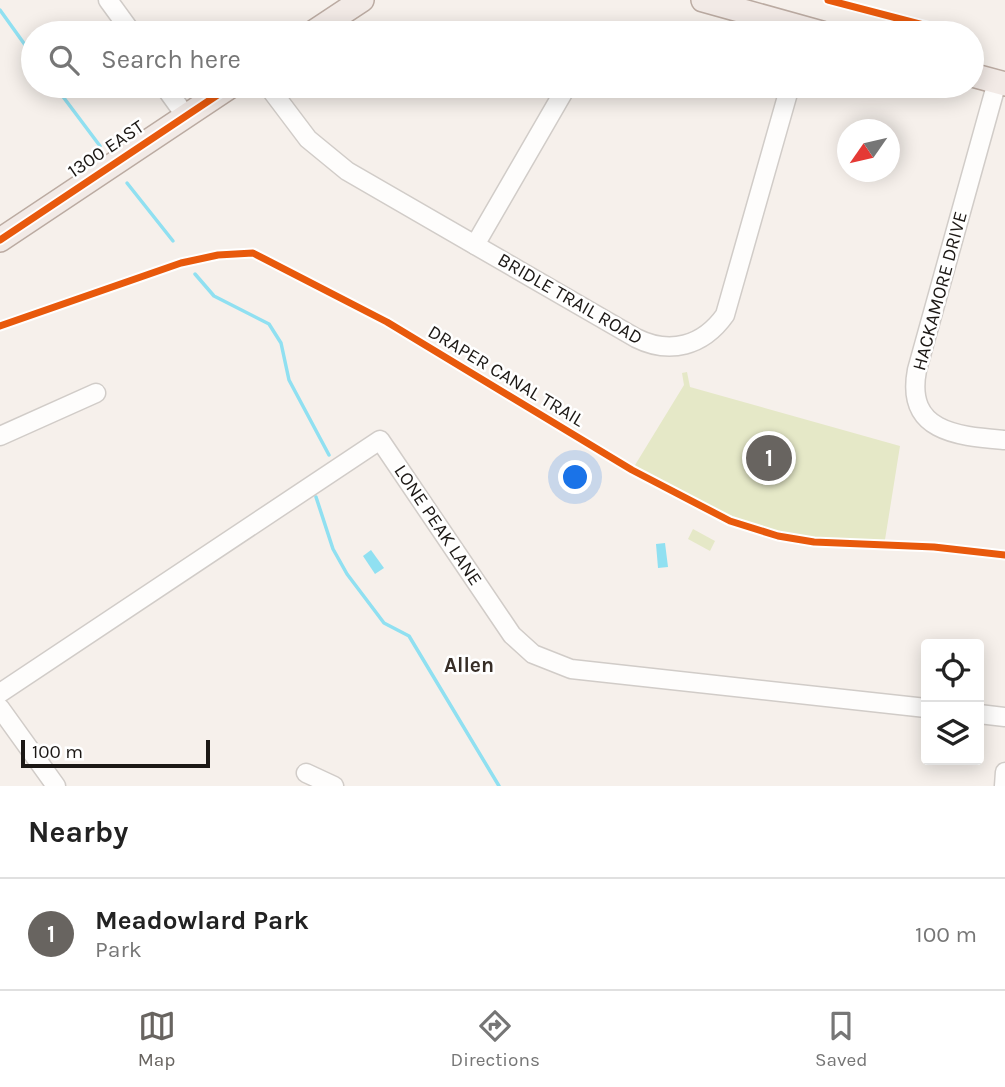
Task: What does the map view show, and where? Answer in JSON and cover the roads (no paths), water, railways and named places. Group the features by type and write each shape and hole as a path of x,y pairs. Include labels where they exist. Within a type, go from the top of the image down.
{"main road":[{"path":"703,0 774,21"},
{"path":"329,21 355,3"},
{"path":"984,78 1001,83"},
{"name":"1300 EAST","path":"0,240 212,98"}],"street":[{"path":"108,0 123,21"},
{"name":"HACKAMORE DRIVE","path":"1001,83 917,370 915,390 921,409 939,428 954,435 1005,440"},
{"path":"172,98 184,115"},
{"name":"BRIDLE TRAIL ROAD","path":"276,98 297,127 333,161 646,343 668,348 691,344 718,324 729,304 787,98"},
{"path":"475,245 560,98"},
{"path":"0,436 96,393"},
{"name":"LONE PEAK LANE","path":"0,693 380,440 503,623 522,646 545,661 571,669 921,707"},
{"path":"0,708 49,783"},
{"path":"984,715 1005,717"},
{"path":"1004,786 1005,772"},
{"path":"306,773 334,786"}],"water":[{"path":"665,543 668,567 658,568 656,544"},
{"path":"371,550 384,568 375,574 363,556"}],"waterway":[{"path":"0,10 21,39"},
{"path":"64,98 100,146"},
{"path":"127,183 173,241"},
{"path":"195,274 214,296 269,324 281,343 289,380 329,455"},
{"path":"316,497 333,549 347,574 384,623 409,636 499,786"}],"place":[{"name":"Meadowlard Park","path":"769,458"}],"district":[{"name":"Allen","path":"469,665"}]}
